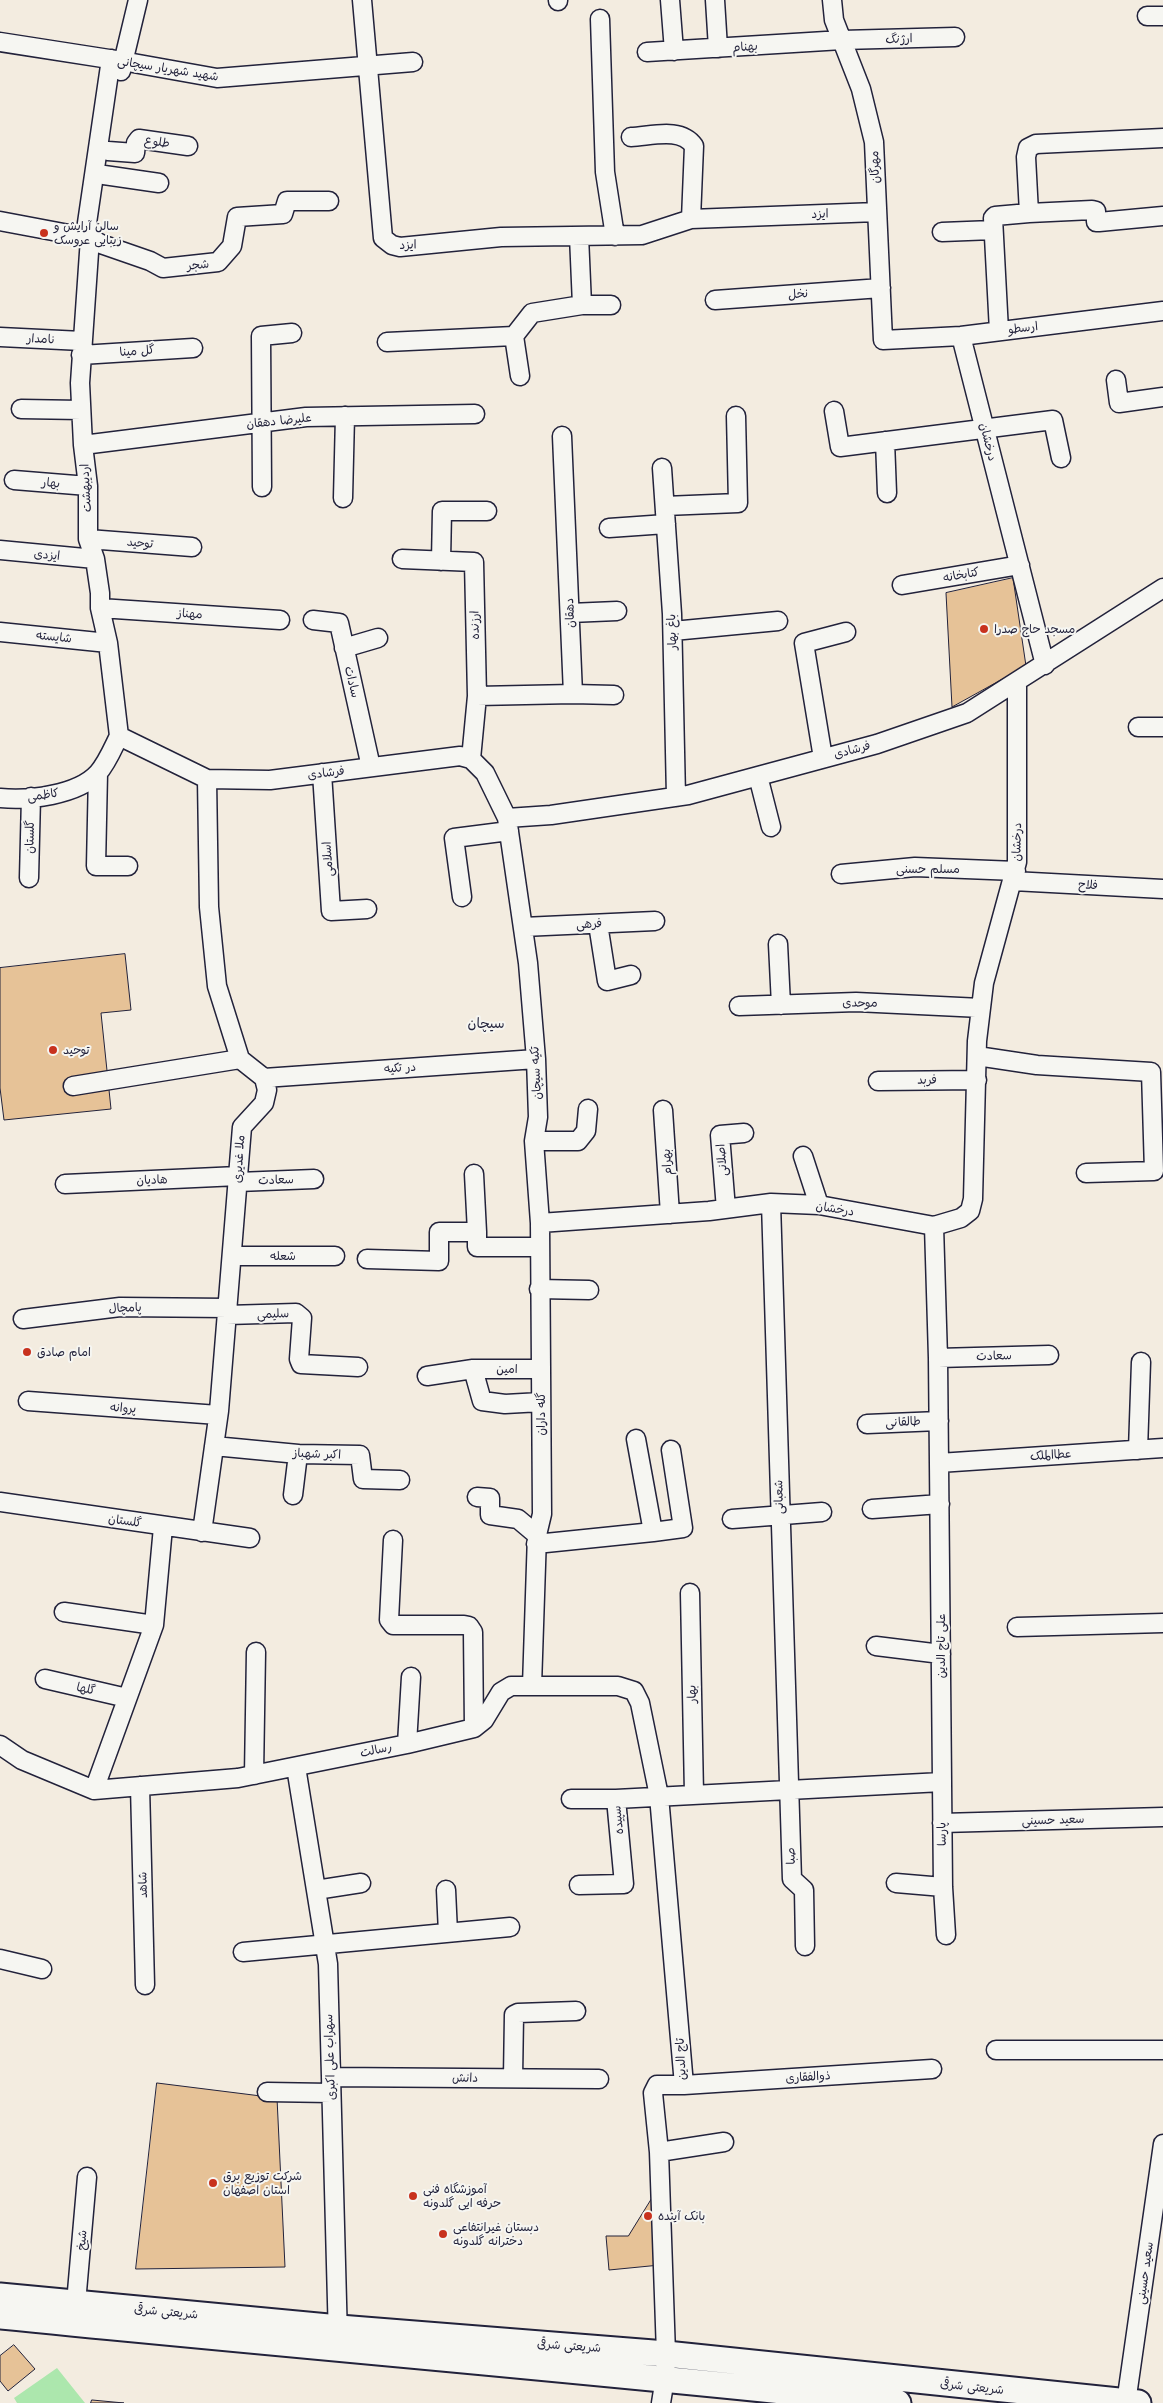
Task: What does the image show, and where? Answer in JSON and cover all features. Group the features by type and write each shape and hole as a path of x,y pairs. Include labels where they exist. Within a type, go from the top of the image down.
{"main road":[{"name":"شریعتی شرقی","path":"0,2296 76,2303 338,2339"},
{"name":"شریعتی شرقی","path":"0,2316 338,2339 666,2366 785,2367 892,2397"},
{"name":"شریعتی شرقی","path":"666,2366 782,2397 892,2397 1130,2403"}],"street":[{"path":"116,60 138,0"},
{"path":"362,0 368,66"},
{"path":"670,0 674,51"},
{"path":"715,0 718,48"},
{"name":"مهرگان","path":"832,0 834,20 861,89 874,142 883,340"},
{"path":"600,20 605,172 615,236"},
{"name":"ارژنگ","path":"842,40 955,37"},
{"name":"بهنام","path":"647,52 842,40"},
{"name":"شهید شهریار سیچانی","path":"0,42 217,78 413,62"},
{"name":"اردیبهشت","path":"90,238 96,225 108,150 116,60"},
{"name":"اردیبهشت","path":"116,60 87,224 90,238 82,348 81,410 88,486 88,539 95,560 100,593 100,608 108,643 119,736"},
{"name":"ایزد","path":"368,66 383,238 392,245 400,247 501,237 642,236 691,219 877,212"},
{"path":"631,137 679,134 688,138 694,146 691,219"},
{"path":"1029,213 1026,157 1028,148 1036,144 1163,138"},
{"name":"طلوع","path":"108,150 134,153 139,139 188,146"},
{"path":"104,175 159,183"},
{"name":"شجر","path":"90,238 163,268 216,263 232,246 237,217 283,214 287,201 329,201"},
{"path":"999,331 993,230 993,218 995,216 1092,210 1096,211 1096,222 1099,222 1163,216"},
{"path":"0,221 90,238"},
{"path":"942,232 993,230"},
{"path":"579,236 582,304"},
{"name":"نخل","path":"715,300 881,288"},
{"path":"520,376 514,336 532,313 582,304 611,304"},
{"name":"ارسطو","path":"883,340 961,336 1163,310"},
{"path":"262,487 261,336 292,333"},
{"path":"387,342 514,336"},
{"name":"درخشان","path":"961,336 1045,665"},
{"name":"نامدار","path":"0,337 82,348"},
{"name":"گل مینا","path":"82,348 193,348"},
{"path":"1116,380 1119,403 1163,397"},
{"path":"21,409 81,410"},
{"path":"834,412 840,447 1052,420 1061,458"},
{"name":"علیرضا دهقان","path":"83,446 306,417 475,414"},
{"path":"343,498 346,416"},
{"path":"665,506 738,503 736,416"},
{"name":"دهقان","path":"562,436 573,694"},
{"path":"885,441 888,492"},
{"name":"باغ بهار","path":"662,468 673,631 676,797"},
{"name":"بهار","path":"14,480 88,486"},
{"path":"441,561 442,511 487,511"},
{"path":"608,528 666,524"},
{"name":"توحید","path":"88,539 192,547"},
{"name":"ایزدی","path":"0,550 95,560"},
{"name":"ارزنده","path":"402,560 474,562 477,696 471,759"},
{"name":"کتابخانه","path":"902,585 1020,565"},
{"name":"فرشادی","path":"462,897 454,838 508,824 551,816 676,797 877,744 967,713 1017,683 1163,588"},
{"name":"مهناز","path":"100,608 280,620"},
{"path":"570,613 617,611"},
{"name":"سادات","path":"313,620 339,623 371,767"},
{"path":"673,631 778,621"},
{"name":"شایسته","path":"0,632 108,643"},
{"path":"823,758 804,643 846,632"},
{"path":"344,648 378,638"},
{"name":"درخشان","path":"540,1223 670,1214 771,1203 820,1205 934,1226 961,1218 970,1211 974,1198 977,1056 984,983 1014,876 1017,683"},
{"path":"477,696 614,695"},
{"path":"1138,727 1163,727"},
{"name":"فرشادی","path":"119,736 207,779 270,780 460,756 471,759"},
{"name":"کاظمی","path":"0,798 12,800 69,792 98,773 119,736"},
{"path":"471,759 485,773 508,824 523,927"},
{"path":"98,773 96,866 128,866"},
{"name":"اسلامی","path":"322,773 331,911 367,909"},
{"path":"758,776 771,828"},
{"path":"207,779 209,907 217,986 240,1059 264,1078"},
{"name":"گلستان","path":"29,878 31,797"},
{"name":"مسلم حسنی","path":"841,874 915,868 1014,876"},
{"name":"فلاح","path":"1014,876 1163,889"},
{"name":"فرهی","path":"523,927 655,921"},
{"path":"598,924 607,981 631,975"},
{"name":"تکیه سیچان","path":"523,927 536,1059 538,1118 534,1141"},
{"path":"778,944 781,1004"},
{"name":"موحدی","path":"739,1006 856,1002 981,1008"},
{"path":"977,1056 1037,1065 1157,1069 1154,1171 1086,1173"},
{"path":"73,1086 240,1059"},
{"name":"در تکیه","path":"264,1078 536,1059"},
{"name":"ملا غدیری","path":"202,1532 218,1414 242,1127 264,1103 267,1090 264,1078"},
{"name":"فربد","path":"878,1081 977,1080"},
{"path":"534,1141 578,1141 586,1131 588,1109"},
{"name":"بهرام","path":"663,1110 670,1214"},
{"name":"اصلانی","path":"726,1209 720,1135 744,1133"},
{"name":"گله داران","path":"532,1686 536,1539 542,1514 540,1223 534,1141"},
{"path":"803,1156 820,1205"},
{"path":"474,1174 477,1247 540,1247"},
{"name":"سعادت","path":"238,1179 314,1179"},
{"name":"هادیان","path":"65,1184 238,1179"},
{"name":"شعبانی","path":"771,1203 788,1790"},
{"name":"علی تاج الدین","path":"934,1226 939,1421 942,1782"},
{"path":"367,1260 439,1261 439,1232 477,1232"},
{"name":"شعله","path":"232,1256 335,1256"},
{"path":"539,1289 589,1290"},
{"name":"پامچال","path":"23,1319 120,1307 227,1312"},
{"name":"سلیمی","path":"227,1312 296,1313 302,1318 299,1359 301,1364 358,1367"},
{"name":"سعادت","path":"938,1358 1049,1355"},
{"path":"1138,1450 1141,1362"},
{"path":"473,1369 482,1401 505,1404 541,1402"},
{"name":"امین","path":"427,1376 473,1369 541,1369"},
{"name":"پروانه","path":"28,1401 218,1414"},
{"name":"طالقانی","path":"867,1424 939,1421"},
{"path":"636,1439 653,1532"},
{"name":"اکبر شهباز","path":"214,1446 298,1454 360,1455 363,1479 400,1480"},
{"name":"عطاالملک","path":"939,1463 1163,1448"},
{"path":"477,1497 490,1498 490,1515 518,1519 536,1539 653,1532 683,1528 672,1450"},
{"path":"293,1495 298,1454"},
{"name":"گلستان","path":"0,1502 163,1527 250,1538"},
{"path":"872,1509 940,1504"},
{"path":"732,1519 822,1512"},
{"path":"94,1790 154,1625 163,1527"},
{"path":"392,1540 390,1623 393,1625 464,1625 469,1626 473,1632 474,1728"},
{"name":"بهار","path":"690,1593 694,1794"},
{"path":"64,1612 154,1625"},
{"path":"1017,1627 1163,1623"},
{"path":"876,1646 941,1654"},
{"path":"254,1775 256,1652"},
{"path":"407,1744 411,1676"},
{"name":"گلها","path":"45,1679 127,1698"},
{"path":"474,1728 484,1720 501,1692 511,1686 618,1686 634,1691 640,1704 659,1796 942,1782"},
{"name":"رسالت","path":"1,1748 22,1760 94,1790 254,1775 407,1744 474,1728"},
{"name":"سهراب علی اکبری","path":"296,1767 328,1964 338,2339"},
{"name":"پارسا","path":"942,1782 943,1886 946,1935"},
{"name":"شاهد","path":"140,1786 145,1985"},
{"name":"صبا","path":"788,1790 792,1879 804,1890 805,1946"},
{"name":"سپیده","path":"580,1886 624,1884 616,1799 659,1796"},
{"name":"تاج الدین","path":"659,1796 684,2085 657,2085 654,2087 659,2152 666,2366 661,2403"},
{"path":"571,1799 616,1799"},
{"name":"سعید حسینی","path":"942,1823 1163,1817"},
{"path":"316,1890 361,1883"},
{"path":"896,1883 943,1886"},
{"path":"446,1890 448,1933"},
{"path":"243,1952 510,1927"},
{"path":"0,1959 42,1969"},
{"path":"513,2078 514,2015 518,2013 576,2011"},
{"path":"996,2050 1163,2050"},
{"name":"ذوالفقاری","path":"684,2085 932,2069"},
{"name":"دانش","path":"267,2092 331,2085 513,2078 599,2079"},
{"path":"659,2152 724,2142"},
{"name":"سعید حسینی","path":"1130,2403 1163,2144"},
{"name":"شیخ","path":"76,2303 87,2177"},
{"path":"782,2397 785,2367"}],"green space":[{"path":"57,2368 85,2403 17,2403 14,2398"}],"building":[{"name":"مسجد حاج صدرا","path":"1013,578 1026,666 952,707 946,593"},
{"name":"توحید","path":"125,954 131,1010 101,1013 111,1109 4,1120 0,1088 0,968"},
{"name":"شرکت توزیع برق استان اصفهان","path":"157,2083 277,2098 285,2267 136,2269"},
{"name":"بانک آینده","path":"654,2195 660,2265 609,2270 606,2236 628,2236"},
{"path":"14,2345 35,2369 8,2391 0,2381 0,2356"},
{"path":"92,2400 124,2403 91,2403"}],"place":[{"name":"سالن آرایش و زیبایی عروسک","path":"44,233"},
{"name":"مسجد حاج صدرا","path":"984,629"},
{"name":"توحید","path":"53,1050"},
{"name":"امام صادق","path":"27,1352"},
{"name":"شرکت توزیع برق استان اصفهان","path":"213,2183"},
{"name":"آموزشگاه فنی حرفه ایی گلدونه","path":"413,2196"},
{"name":"بانک آینده","path":"648,2216"},
{"name":"دبستان غیرانتفاعی دخترانه گلدونه","path":"443,2234"}],"district":[{"name":"سیچان","path":"486,1024"}]}
